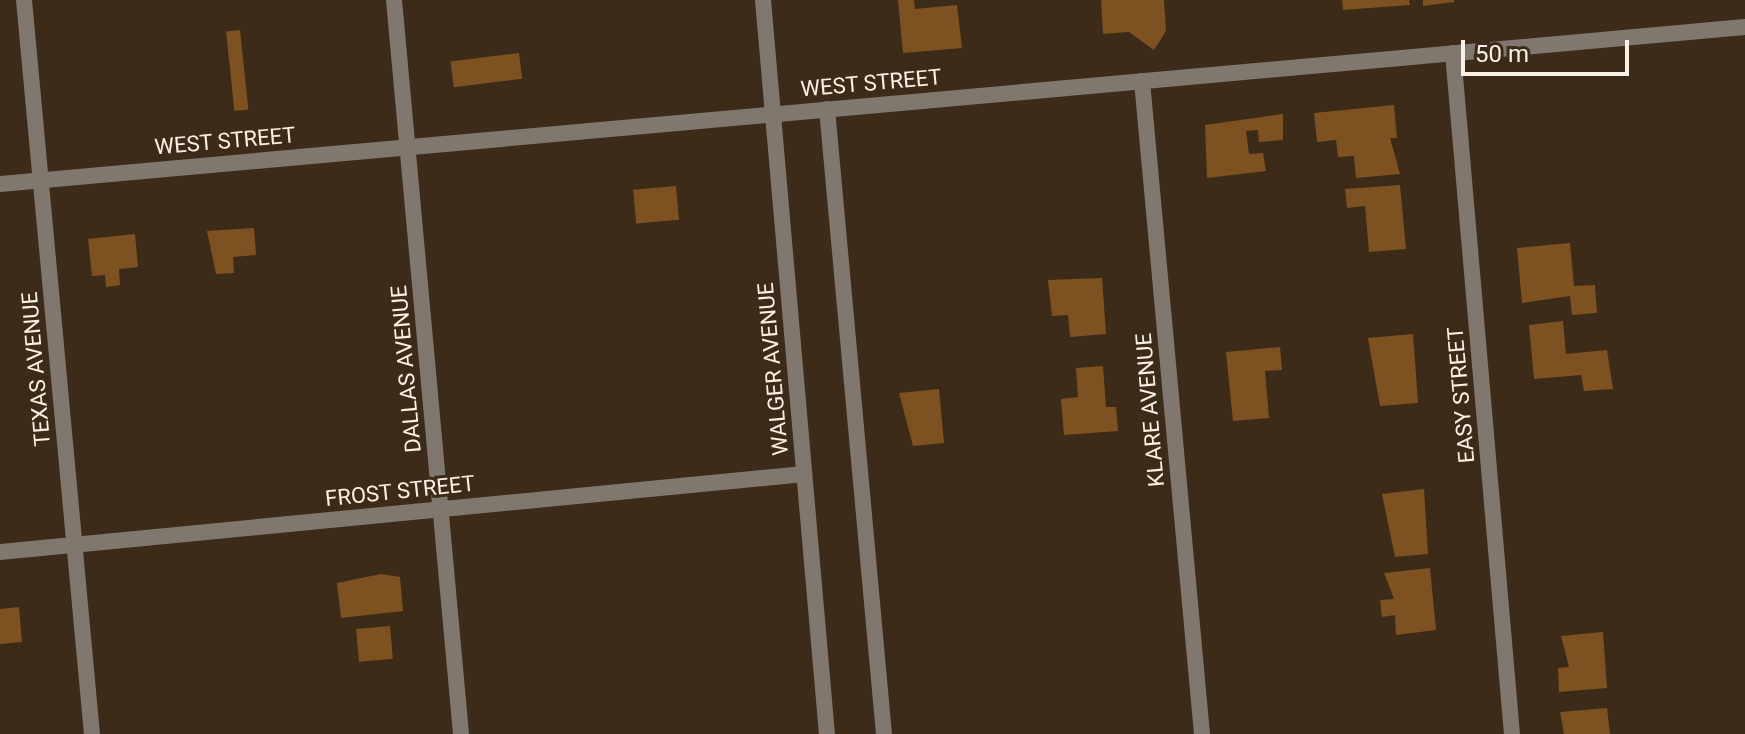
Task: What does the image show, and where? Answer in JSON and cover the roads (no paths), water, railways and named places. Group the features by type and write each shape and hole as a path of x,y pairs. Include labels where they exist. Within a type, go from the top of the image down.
{"street":[{"name":"TEXAS AVENUE","path":"24,0 92,734"},
{"name":"DALLAS AVENUE","path":"394,0 461,734"},
{"name":"WALGER AVENUE","path":"763,0 827,734"},
{"name":"WEST STREET","path":"0,184 1745,27"},
{"name":"EASY STREET","path":"1453,53 1512,734"},
{"name":"KLARE AVENUE","path":"1142,81 1202,734"},
{"path":"827,109 884,734"},
{"name":"FROST STREET","path":"0,552 804,474"}]}
